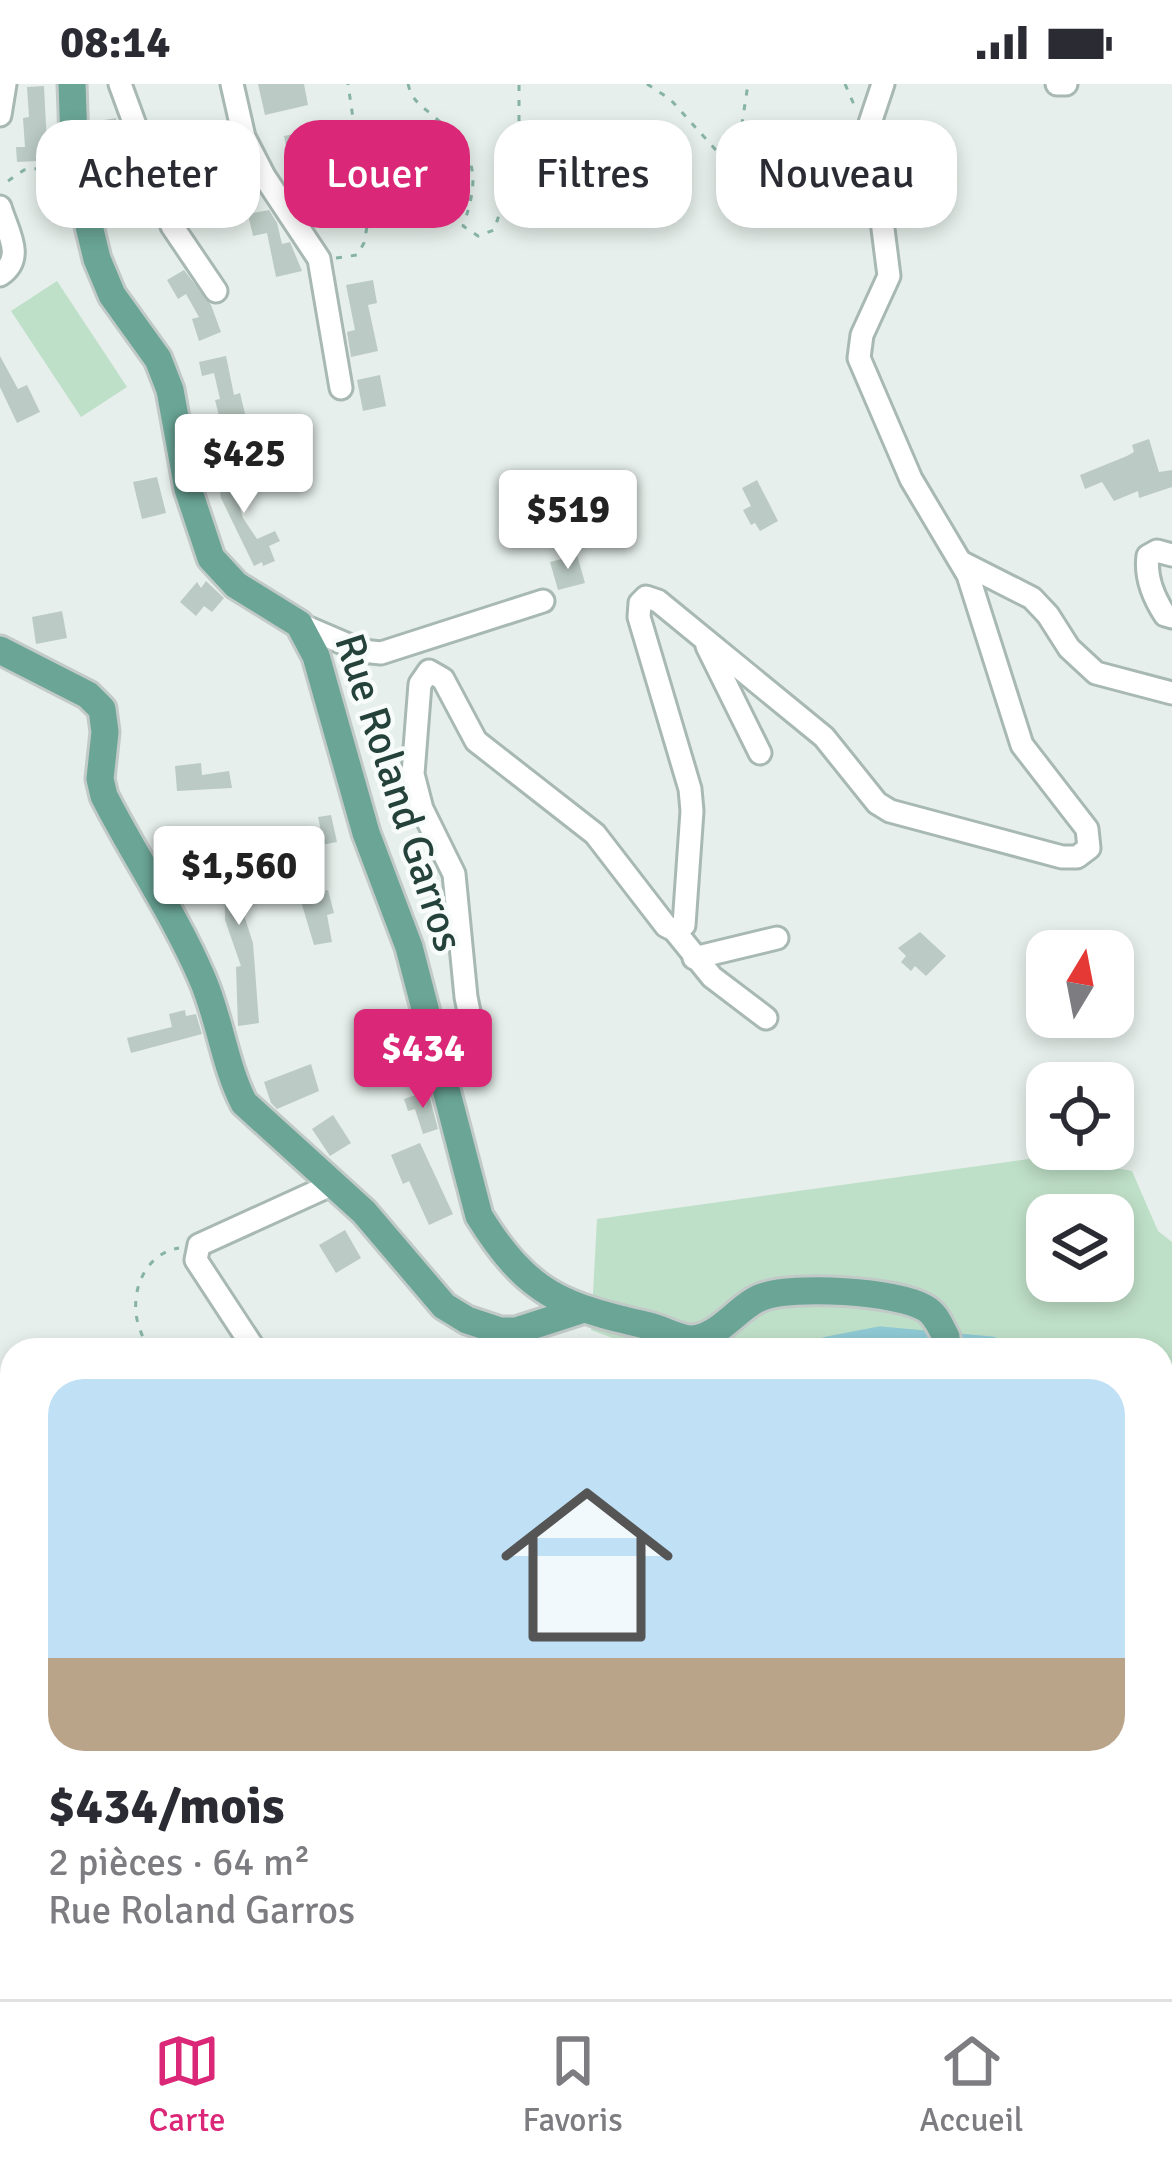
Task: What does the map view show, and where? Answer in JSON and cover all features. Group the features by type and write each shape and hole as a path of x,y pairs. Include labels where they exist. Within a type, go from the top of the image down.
{"main road":[{"name":"Rue Roland Garros","path":"72,84 75,168 97,259 112,295 158,358 170,390 188,489 211,558 236,585 299,624 316,656 366,833 409,947 479,1216 500,1250 542,1292 581,1310 661,1328 684,1338"},
{"path":"0,650 88,695 102,709 105,732 100,779 104,796 203,980 244,1103 364,1212 444,1306 500,1331 581,1310"},
{"name":"Rue Roland Garros","path":"697,1338 761,1297 799,1291 898,1299 923,1306 936,1317 946,1338"}],"street":[{"path":"0,115 5,84"},
{"path":"120,84 172,226 216,291"},
{"path":"232,84 244,137 320,260 341,388"},
{"path":"674,930 684,925 686,916 690,789 639,617 640,603 646,597 654,598 824,736 877,803 890,811 1062,856 1077,857 1089,848 1087,830 1022,746 973,588 911,479 859,358 862,334 889,276 875,166 866,135 883,84"},
{"path":"0,207 15,249 11,266 0,275"},
{"path":"1172,555 1157,551 1148,556 1146,564 1155,598 1172,617"},
{"path":"961,562 1032,598 1069,649 1096,673 1172,693"},
{"path":"299,624 362,651 381,653 543,601"},
{"path":"702,637 760,753"},
{"path":"429,1028 460,1066 476,1065 454,874 422,809 413,774 420,684 430,671 442,679 476,741 595,834 694,958 766,1018"},
{"path":"694,958 777,938"},
{"path":"247,1338 196,1260 199,1245 333,1184"}],"path":[{"path":"320,260 357,255 368,221 348,84"},
{"path":"409,84 412,98 459,145 476,172 463,226 478,236 494,230 514,178 522,132 519,84"},
{"path":"647,84 670,99 724,159 737,150 748,84"},
{"path":"8,181 36,168"},
{"path":"144,1338 136,1313 142,1271 166,1250 199,1245"}],"green space":[{"path":"57,281 127,387 81,417 11,311"},
{"path":"1026,1159 1026,1170 1132,1171 1158,1231 1172,1242 1172,1338 613,1338 591,1330 597,1219"}],"building":[{"path":"258,84 304,84 308,105 265,115"},
{"path":"44,86 46,120 36,120 36,161 17,162 16,147 25,147 23,118 29,117 27,87"},
{"path":"269,210 282,244 290,242 302,271 276,277 267,233 253,236 251,228 260,228 260,212"},
{"path":"184,270 211,305 221,332 199,341 192,319 199,317 186,294 178,299 167,280"},
{"path":"373,280 377,303 368,305 378,351 351,357 347,332 355,330 346,285"},
{"path":"0,356 18,389 27,385 40,412 17,423 0,387"},
{"path":"226,356 234,395 240,393 246,418 221,424 214,373 202,376 199,362"},
{"path":"380,375 386,406 363,411 357,380"},
{"path":"1149,439 1159,472 1172,470 1172,487 1139,498 1138,491 1114,501 1102,482 1085,489 1080,475 1127,456 1134,452 1132,445"},
{"path":"241,461 246,484 234,487 243,518 257,539 275,531 280,541 269,546 275,561 263,566 262,562 254,566 221,498 218,475 224,473 222,465"},
{"path":"157,477 166,513 142,519 133,482"},
{"path":"757,480 778,521 760,531 743,510 751,506 742,488"},
{"path":"577,555 585,583 558,590 550,562"},
{"path":"206,581 224,598 212,612 204,606 196,616 180,602 197,582 201,588"},
{"path":"62,611 67,638 36,644 32,617"},
{"path":"201,763 202,775 229,771 232,788 177,791 175,766"},
{"path":"331,815 337,842 295,850 296,854 280,858 276,840 321,831 318,817"},
{"path":"240,840 250,908 242,909 253,943 259,1023 238,1026 236,967 241,966 225,920 224,870 218,871 214,844"},
{"path":"328,890 334,913 327,915 332,942 314,945 300,898"},
{"path":"920,932 946,956 926,976 901,962 906,956 898,948"},
{"path":"185,1010 186,1016 196,1014 202,1034 131,1053 127,1038 172,1027 169,1014"},
{"path":"411,1032 418,1053 369,1071 361,1050"},
{"path":"311,1064 319,1091 277,1109 264,1082"},
{"path":"428,1091 438,1129 423,1134 415,1109 408,1111 404,1099"},
{"path":"333,1115 351,1143 330,1156 312,1129"},
{"path":"420,1143 453,1214 429,1225 391,1155"},
{"path":"345,1230 361,1258 336,1273 319,1245"}]}
